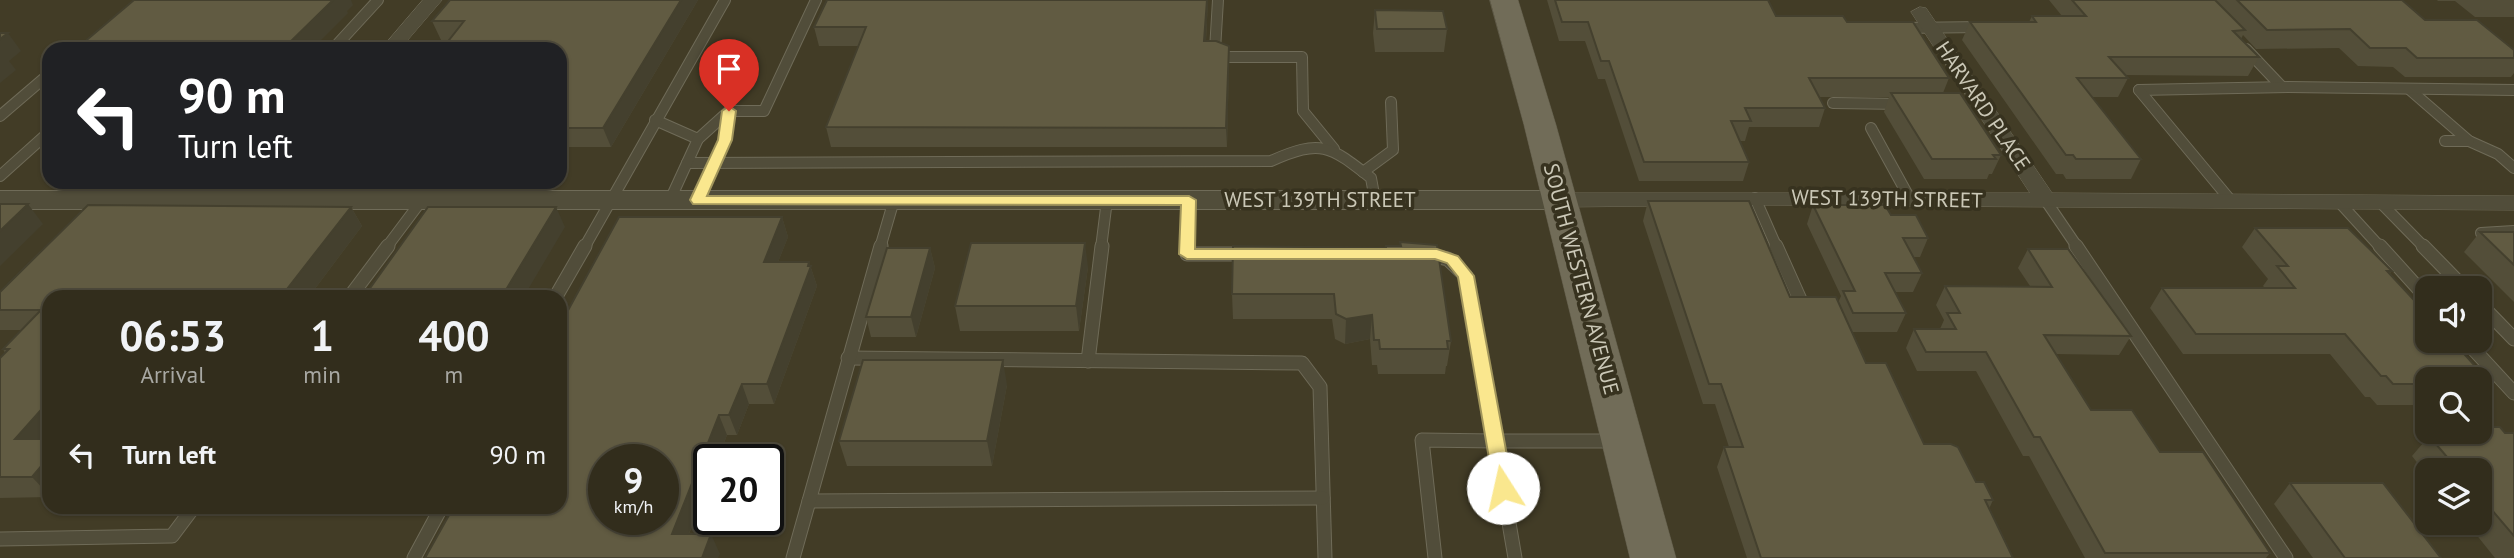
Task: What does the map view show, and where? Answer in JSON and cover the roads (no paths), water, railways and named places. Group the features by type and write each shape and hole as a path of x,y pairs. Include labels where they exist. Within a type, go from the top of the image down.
{"main road":[{"name":"SOUTH WESTERN AVENUE","path":"1504,0 1560,200 1653,558"}],"street":[{"path":"396,42 433,0"},
{"name":"HARVARD PLACE","path":"1925,20 1975,105 2046,201"},
{"name":"WEST 139TH STREET","path":"0,200 96,205 267,191 422,200 894,200 1106,210 1189,200 1755,198 2514,203"}],"lane":[{"path":"339,42 378,0"},
{"path":"559,290 725,0"},
{"path":"684,200 687,163 698,139 729,111 764,111 816,0"},
{"path":"1218,0 1215,50 1228,57 1302,57 1303,111 1334,149 1371,178 1375,200"},
{"path":"1892,27 1925,20 1998,27"},
{"path":"2236,39 2282,87"},
{"path":"0,116 42,80"},
{"path":"2232,202 2140,90 2282,87 2514,90"},
{"path":"2410,89 2469,141 2498,154 2514,168"},
{"path":"1363,172 1393,150 1391,102"},
{"path":"1833,103 1918,104"},
{"path":"684,200 715,163 725,140 729,111"},
{"path":"655,120 698,139"},
{"path":"1871,128 1910,199"},
{"path":"0,176 42,138"},
{"path":"2445,141 2469,141"},
{"path":"687,163 1271,161 1302,146 1334,149"},
{"path":"1755,198 1802,304"},
{"path":"355,290 422,200"},
{"path":"793,558 894,200"},
{"path":"1189,200 1187,254 1256,254"},
{"path":"2046,201 2286,558"},
{"path":"2340,202 2415,285"},
{"path":"2381,203 2452,276"},
{"path":"1088,361 1106,210"},
{"path":"2481,233 2514,231"},
{"path":"1409,254 1437,254 1452,260 1466,276 1515,558"},
{"path":"2492,316 2514,339"},
{"path":"2477,353 2514,393"},
{"path":"848,358 1302,363 1320,387 1325,558"},
{"path":"1436,558 1422,440 1623,441"},
{"path":"809,501 1323,498"},
{"path":"0,539 172,536 188,514"},
{"path":"414,558 438,514"}]}
